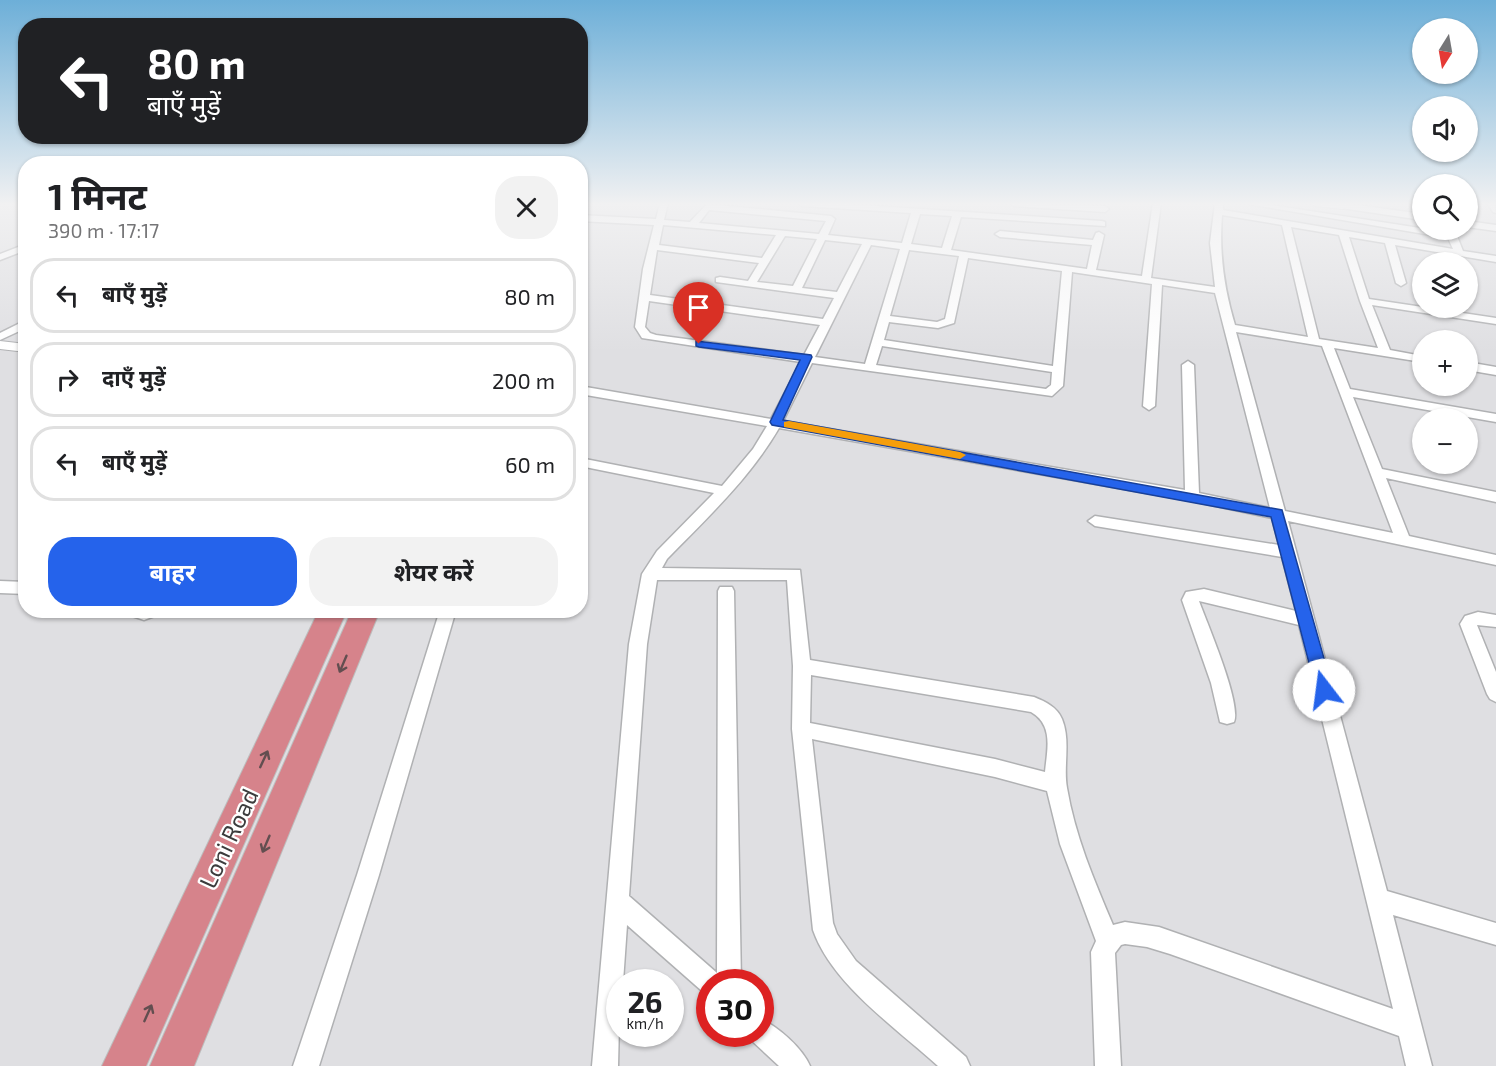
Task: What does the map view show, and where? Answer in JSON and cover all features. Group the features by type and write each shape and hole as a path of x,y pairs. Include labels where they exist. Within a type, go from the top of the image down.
{"highway":[{"name":"Loni Road","path":"124,1066 329,618"},
{"name":"Loni Road","path":"172,1066 363,618"},
{"path":"247,796 286,796"}],"street":[{"path":"652,253 640,327 646,336 807,357 1039,393 1054,390 1059,370 1067,269"},
{"path":"699,253 765,261"},
{"path":"751,284 770,253"},
{"path":"796,290 815,253"},
{"path":"606,1065 638,644 650,574 662,555 750,464 776,422 807,357 842,296 863,253"},
{"path":"870,368 903,253"},
{"path":"945,253 964,256 976,253"},
{"path":"1015,253 1067,269 1220,291"},
{"path":"1091,272 1095,253"},
{"path":"1149,406 1154,253"},
{"path":"1216,253 1220,291 1419,1066"},
{"path":"1294,253 1320,342 1345,392 1403,540"},
{"path":"1349,253 1386,354"},
{"path":"1392,253 1401,283"},
{"path":"883,318 938,325 950,321 964,256"},
{"path":"1478,256 1496,260"},
{"path":"720,280 842,296"},
{"path":"643,297 826,323"},
{"path":"1365,301 1496,321"},
{"path":"0,337 18,327"},
{"path":"1230,328 1412,358"},
{"path":"877,342 1059,370"},
{"path":"0,345 18,347"},
{"path":"1188,365 1192,496"},
{"path":"1478,368 1496,371"},
{"path":"588,391 776,422 1192,496 1496,560"},
{"path":"1345,392 1496,418"},
{"path":"588,464 725,491"},
{"path":"1376,472 1496,497"},
{"path":"1095,521 1287,552"},
{"path":"650,574 794,574 802,666 801,729 822,923 826,939 848,969 957,1066"},
{"path":"0,587 18,588"},
{"path":"726,591 729,969"},
{"path":"1227,716 1220,683 1190,600 1192,596 1204,595 1306,620"},
{"path":"306,1066 368,875 446,618"},
{"path":"1496,621 1478,618 1471,620 1468,624 1496,694"},
{"path":"802,666 1042,708 1055,720 1058,727 1054,764 1056,784 1077,858 1108,941"},
{"path":"801,729 995,768 1056,784"},
{"path":"1377,899 1496,934"},
{"path":"619,902 696,971"},
{"path":"1108,1066 1103,952 1108,941 1116,934 1146,936 1409,1027"},
{"path":"774,1044 797,1066"}],"slow traffic":[{"path":"789,425 960,455"}],"route":[{"path":"699,344 807,357 776,422 1277,513 1324,690"}]}
